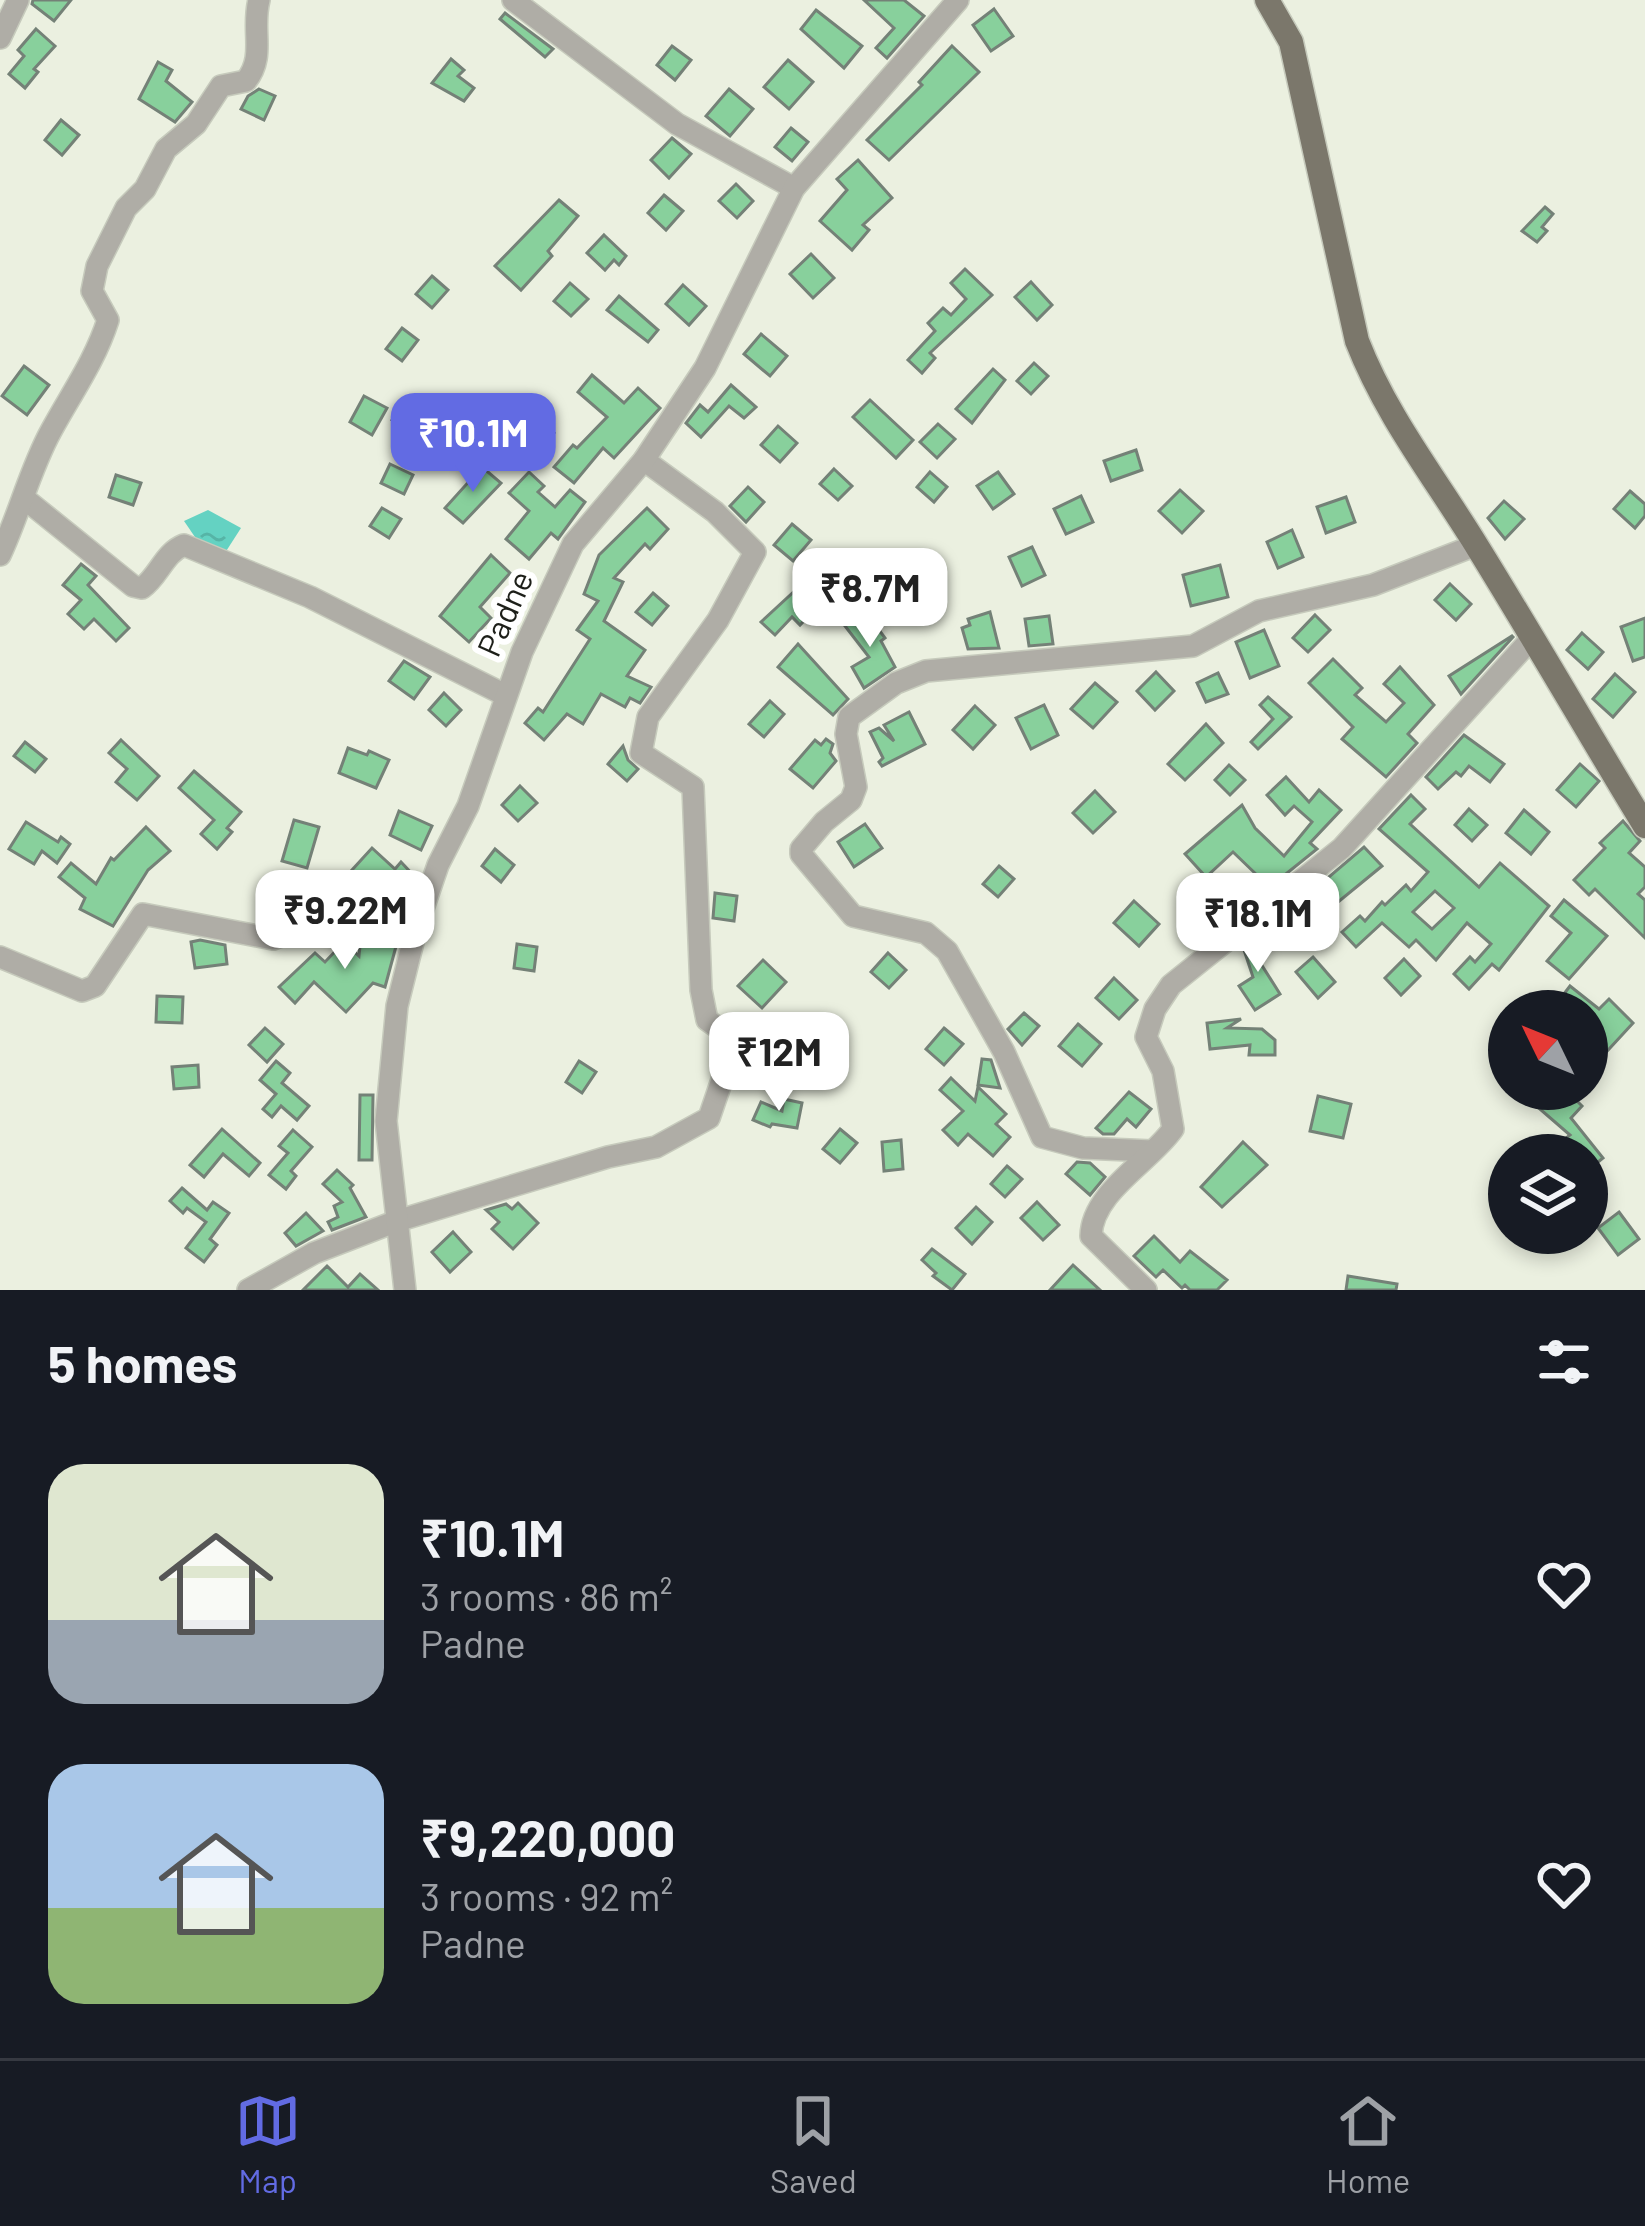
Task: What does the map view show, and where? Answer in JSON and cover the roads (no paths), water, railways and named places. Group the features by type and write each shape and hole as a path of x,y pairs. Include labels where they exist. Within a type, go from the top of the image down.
{"main road":[{"path":"1267,0 1291,42 1357,341 1369,371 1409,445 1476,544 1645,826"}],"street":[{"path":"0,38 18,0"},
{"path":"0,555 48,435 86,373 108,320 92,291 97,266 126,208 146,189 166,149 196,124 221,86 246,81 254,71 259,0"},
{"path":"513,0 677,124 794,188"},
{"name":"Padne","path":"405,1290 386,1121 397,1006 438,865 467,806 505,694 573,544 644,460 705,368 794,188 958,0"},
{"path":"248,1290 314,1253 397,1221 656,1147 709,1118 722,1080 728,1034 707,1020 701,990 694,787 641,753 648,717 698,650 755,552 715,512 644,460"},
{"path":"25,499 134,586 142,588 150,582 169,554 184,545 310,597 505,694"},
{"path":"1152,1151 1083,1148 1042,1136 1004,1052 946,951 926,933 853,916 801,854 800,849 824,822 851,800 856,787 845,734 849,717 896,683 926,671 1193,646 1259,611 1373,585 1476,544"},
{"path":"1146,1290 1091,1236 1091,1227 1099,1208 1173,1129 1162,1071 1146,1037 1155,1009 1171,985 1342,848 1532,638"},
{"path":"0,957 82,991 94,986 142,914 273,939 326,918 417,926"}],"water":[{"path":"208,510 241,528 223,556 197,540 184,521"}]}
